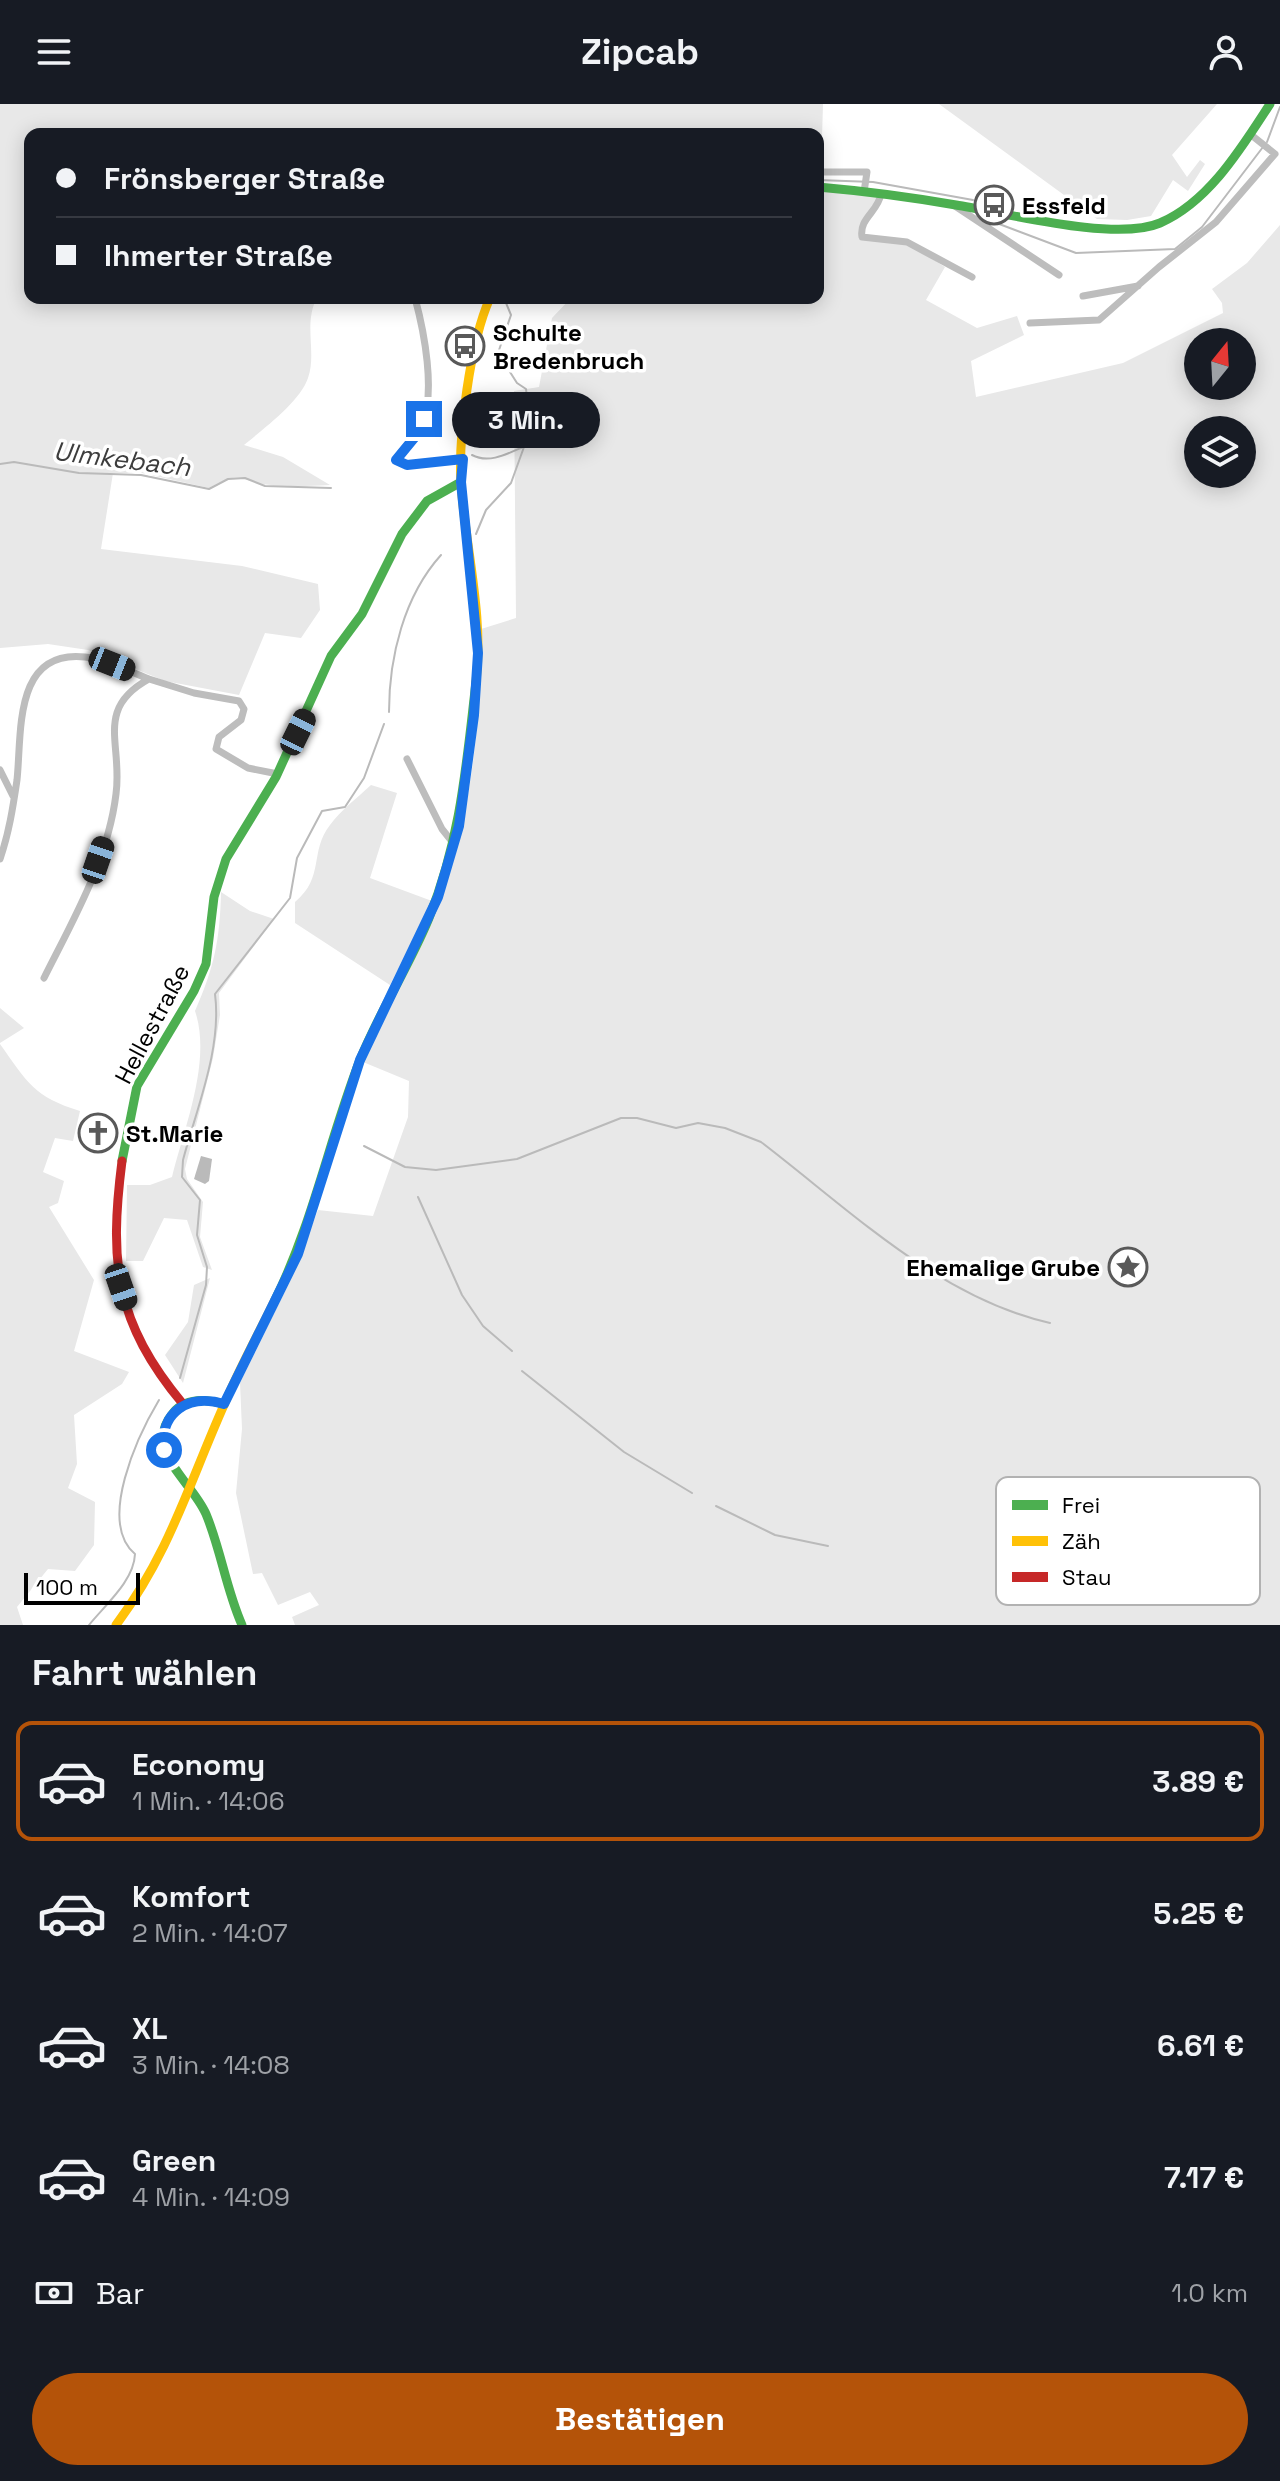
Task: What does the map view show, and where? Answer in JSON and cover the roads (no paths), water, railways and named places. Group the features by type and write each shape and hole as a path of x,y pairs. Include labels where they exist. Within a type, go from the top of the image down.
{"main road":[{"path":"824,188 1120,229 1158,224 1190,203 1254,137 1270,104"},
{"path":"116,1625 142,1590 171,1538 224,1404 298,1254 360,1060 428,920 454,844 472,737 478,667 475,599 461,482 470,367 480,320 487,304"},
{"name":"Hellestraße","path":"183,1404 161,1377 141,1339 117,1270 115,1245 129,1123 141,1077 188,1004 206,966 212,942 214,897 221,871 278,774 332,653 362,614 392,551 438,492 461,482"},
{"path":"224,1404 201,1400 183,1404 168,1419 163,1435 164,1450 173,1470 193,1493 206,1515 229,1600 242,1625"}],"street":[{"path":"1030,323 1099,320 1216,222 1278,151 1268,148 1254,137"},
{"path":"824,172 867,172 864,192"},
{"path":"881,194 878,206 863,223 862,237 907,242 972,277"},
{"path":"953,204 1059,275"},
{"path":"1083,296 1138,286"},
{"path":"416,304 426,357 426,410 419,432 396,460 407,465 463,459"},
{"path":"0,859 14,798 22,708 32,681 43,668 60,659 83,657 194,693 239,701 244,709 241,720 219,737 216,749 226,758 248,768 278,774"},
{"path":"44,978 85,896 110,822 117,781 116,709 129,692 149,679"},
{"path":"407,759 454,844"},
{"path":"0,770 14,798"}],"waterway":[{"path":"1267,142 1280,107"},
{"path":"986,219 1076,253 1175,249 1202,227 1263,147"},
{"path":"824,180 873,182 973,200"},
{"path":"476,534 486,510 511,483 530,425 526,389 517,383 498,353 511,315 506,304"},
{"path":"472,455 485,459 523,447"},
{"name":"Ulmkebach","path":"0,464 14,462 79,473 141,475 209,489 228,479 245,478 265,486 331,488"},
{"path":"389,712 392,670 401,628 417,589 441,555"},
{"path":"180,1378 206,1285 207,1267 197,1235 200,1200 182,1177 183,1160 212,1056 215,994 290,898 297,858 322,811 345,807 364,778 384,724"},
{"path":"364,1146 405,1167 436,1170 517,1159 621,1118 637,1118 676,1128 698,1123 725,1128 761,1142 862,1223 933,1273 1009,1311 1050,1323"},
{"path":"418,1197 462,1295 483,1326 512,1351"},
{"path":"522,1371 624,1452 692,1493"},
{"path":"89,1625 130,1574 135,1554 124,1540 120,1500 132,1456 159,1400"},
{"path":"716,1506 775,1535 828,1546"}],"place":[{"name":"Essfeld","path":"994,205"},
{"name":"Schulte Bredenbruch","path":"465,346"},
{"name":"St.Marie","path":"98,1133"},
{"name":"Ehemalige Grube","path":"1128,1267"}]}
